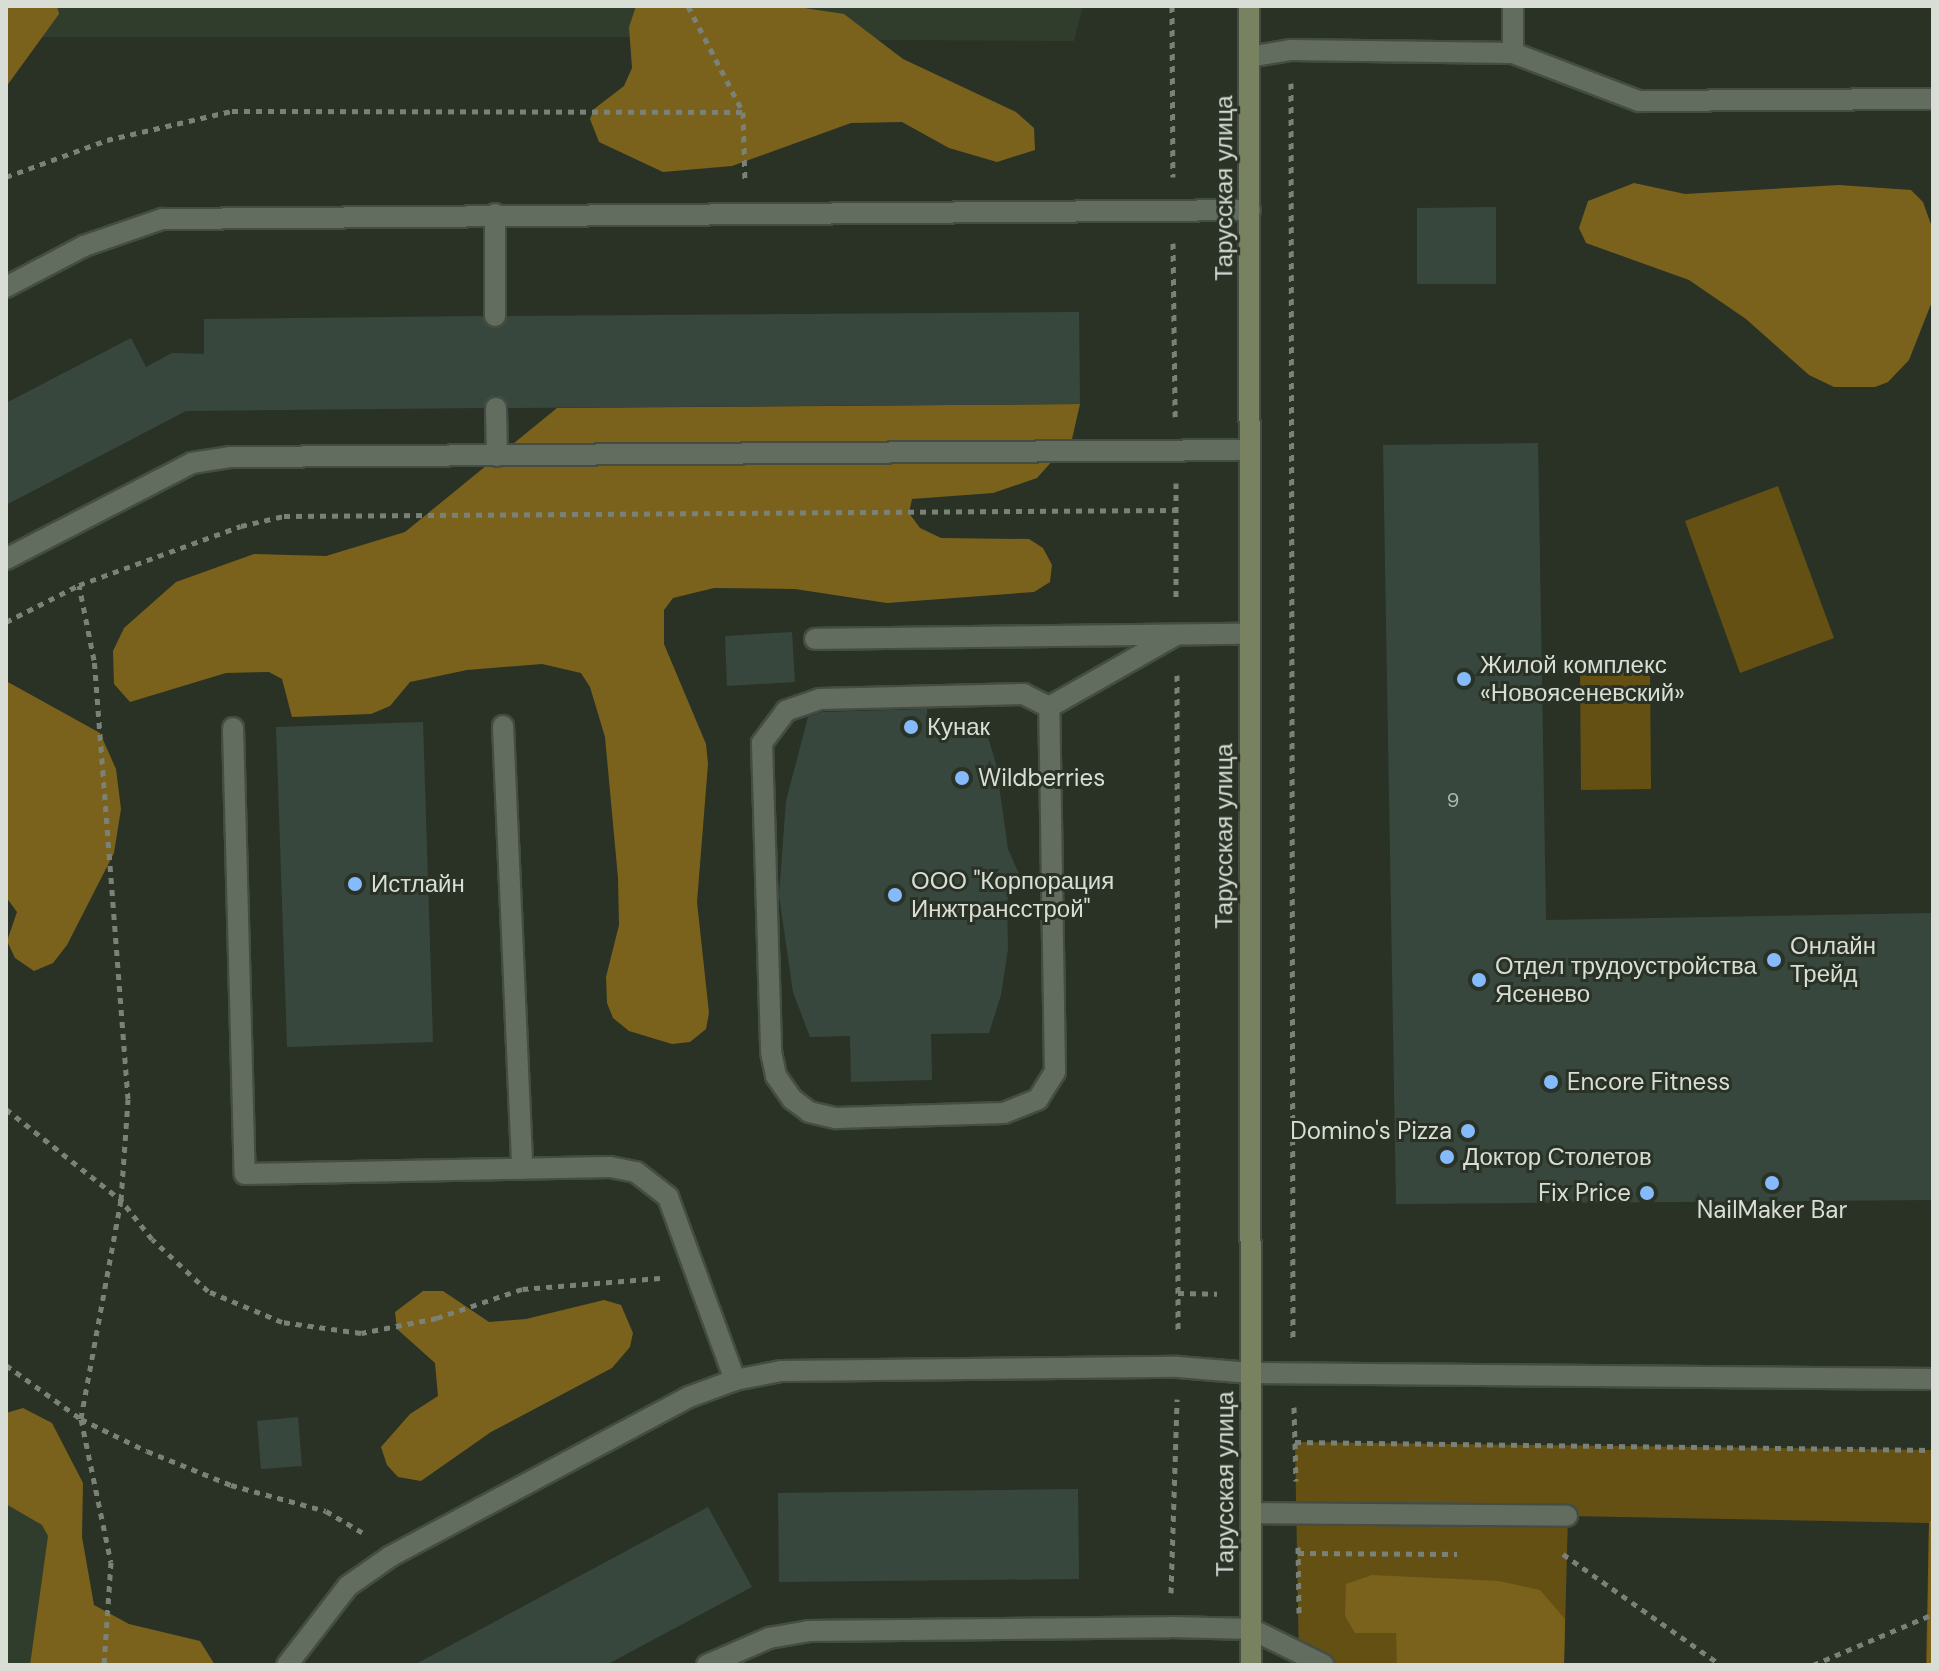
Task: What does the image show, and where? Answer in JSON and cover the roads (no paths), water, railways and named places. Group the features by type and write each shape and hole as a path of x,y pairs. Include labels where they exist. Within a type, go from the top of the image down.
{"main road":[{"name":"Тарусская улица","path":"1249,6 1251,1665"}],"street":[{"path":"1513,6 1513,53"},
{"path":"1249,57 1291,50 1513,53 1639,101 1933,99"},
{"path":"6,287 84,246 162,219 746,211 1250,210"},
{"path":"495,214 495,316"},
{"path":"496,408 497,456"},
{"path":"6,559 192,463 230,457 1250,450"},
{"path":"815,639 1250,634"},
{"path":"1049,707 1176,635"},
{"path":"1024,694 1049,707 1055,1072 1038,1099 1004,1113 836,1118 809,1112 792,1099 776,1076 771,1052 762,743 786,711 820,699 1024,694"},
{"path":"503,726 522,1169"},
{"path":"233,728 245,1174 610,1167 636,1172 668,1197 735,1380"},
{"path":"287,1665 348,1586 391,1556 689,1397 735,1380 781,1371 1178,1367 1294,1374 1933,1379"},
{"path":"1251,1513 1567,1516"},
{"path":"707,1665 769,1638 808,1631 1170,1627 1251,1629 1324,1665"}],"place":[{"name":"Жилой комплекс «Новоясеневский»","path":"1464,679"},
{"name":"Кунак","path":"911,727"},
{"name":"Wildberries","path":"962,778"},
{"name":"Истлайн","path":"355,884"},
{"name":"ООО \"Корпорация Инжтрансстрой\"","path":"895,895"},
{"name":"Онлайн Трейд","path":"1774,960"},
{"name":"Отдел трудоустройства Ясенево","path":"1479,980"},
{"name":"Encore Fitness","path":"1551,1082"},
{"name":"Domino's Pizza","path":"1468,1131"},
{"name":"Доктор Столетов","path":"1447,1157"},
{"name":"NailMaker Bar","path":"1772,1183"},
{"name":"Fix Price","path":"1647,1193"}]}
